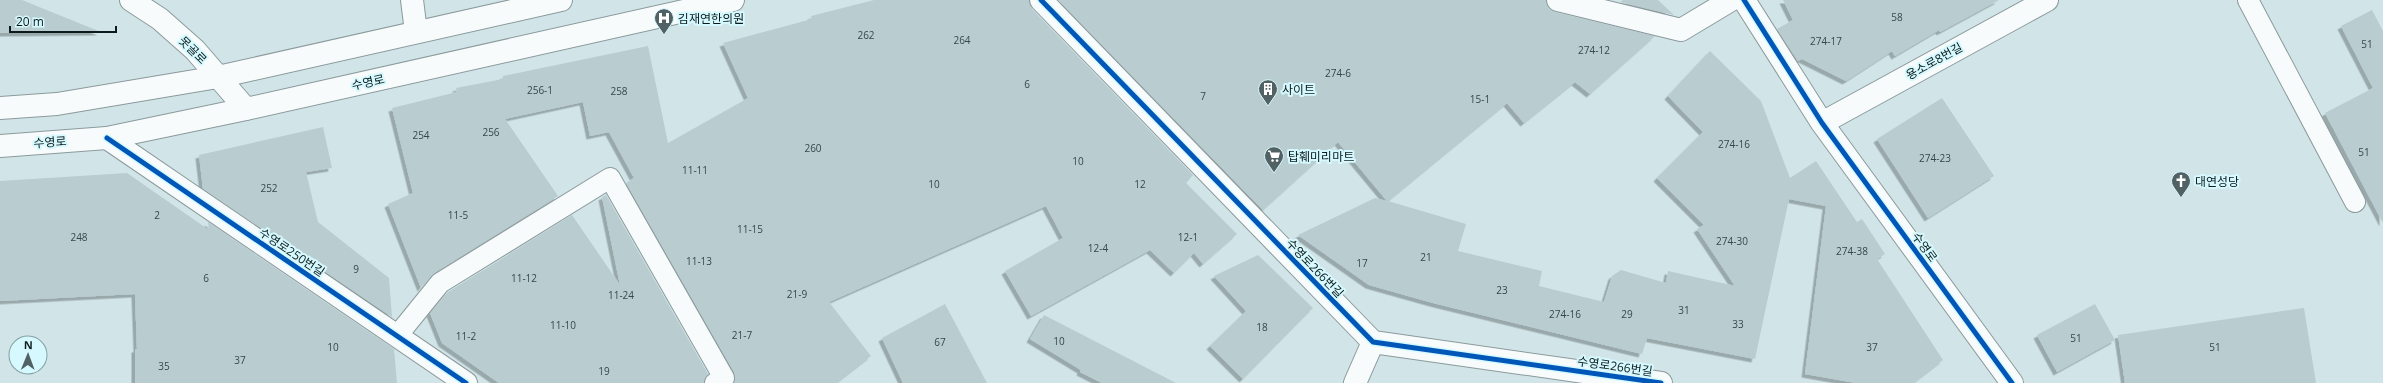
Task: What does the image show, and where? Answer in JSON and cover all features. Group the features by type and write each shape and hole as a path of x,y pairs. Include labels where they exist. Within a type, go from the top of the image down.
{"street":[{"name":"못골로","path":"131,0 160,19 196,50 246,109"},
{"path":"412,0 416,32"},
{"path":"0,108 58,104 218,76 561,0"},
{"name":"수영로","path":"0,146 107,138 246,109 733,0"},
{"name":"수영로266번길","path":"1041,0 1373,342 1661,383"},
{"path":"1558,0 1681,30 1731,0"},
{"name":"수영로","path":"1744,0 1822,123 2012,383"},
{"name":"용소로8번길","path":"1822,123 2047,0"},
{"name":"수영로250번길","path":"107,138 466,383"},
{"path":"1355,383 1373,342"}],"lane":[{"path":"2248,0 2356,202"},
{"path":"397,336 440,283 610,178 724,378 715,383"}],"building":[{"path":"0,0 22,0 101,32 0,33"},
{"path":"874,0 1029,0 1032,9 1193,175 1186,183 1237,234 1203,264 1194,253 1174,273 1150,250 1031,316 1005,271 1063,238 1046,206 829,302 871,356 836,383 734,383 734,372 626,183 634,178 609,132 590,136 583,102 505,119 558,196 434,273 421,288 388,204 413,193 392,108 457,92 456,88 503,79 503,76 648,46 668,143 748,98 723,43 812,19 811,16"},
{"path":"1058,0 1546,0 1549,9 1555,12 1655,36 1590,94 1575,82 1524,123 1507,103 1388,201 1466,224 1458,251 1542,271 1539,286 1604,302 1612,276 1621,270 1666,283 1668,271 1735,286 1697,229 1704,225 1657,178 1703,132 1668,96 1710,51 1761,101 1790,178 1816,161 1857,222 1862,219 1885,254 1877,259 1943,360 1913,383 1856,383 1805,374 1826,206 1789,199 1755,359 1647,338 1642,354 1433,303 1369,285 1298,235 1375,198 1387,201 1338,142 1263,210"},
{"path":"1623,0 1658,0 1674,15 1620,2"},
{"path":"1783,0 1999,0 1940,32 1939,30 1895,56 1892,51 1846,81 1802,59 1798,61 1777,29 1793,20"},
{"path":"2372,10 2383,31 2383,223 2325,113 2373,88 2341,26"},
{"path":"1942,98 1994,176 1928,218 1877,139"},
{"path":"323,127 332,168 306,172 318,222 389,278 392,317 203,189 199,155"},
{"path":"127,173 209,230 208,222 394,349 397,383 135,383 135,349 137,349 135,294 0,301 0,181"},
{"path":"606,195 708,374 704,383 499,383 442,343 430,313 448,292 572,215 620,285 602,197"},
{"path":"1258,255 1313,308 1243,379 1210,346 1246,311 1214,276"},
{"path":"945,304 987,383 903,383 882,338"},
{"path":"2095,304 2115,340 2057,372 2037,335"},
{"path":"2304,308 2316,383 2125,383 2118,335"},
{"path":"1044,315 1176,383 1102,383 1080,372 1081,370 1030,339"}],"cycle path":[{"path":"1041,0 1373,342 1661,383"},
{"path":"1744,0 1822,123 2012,383"},
{"path":"107,138 466,383"}],"place":[{"name":"김재연한의원","path":"664,35"},
{"name":"사이트","path":"1268,106"},
{"name":"탑훼미리마트","path":"1274,173"},
{"name":"대연성당","path":"2181,198"}]}
